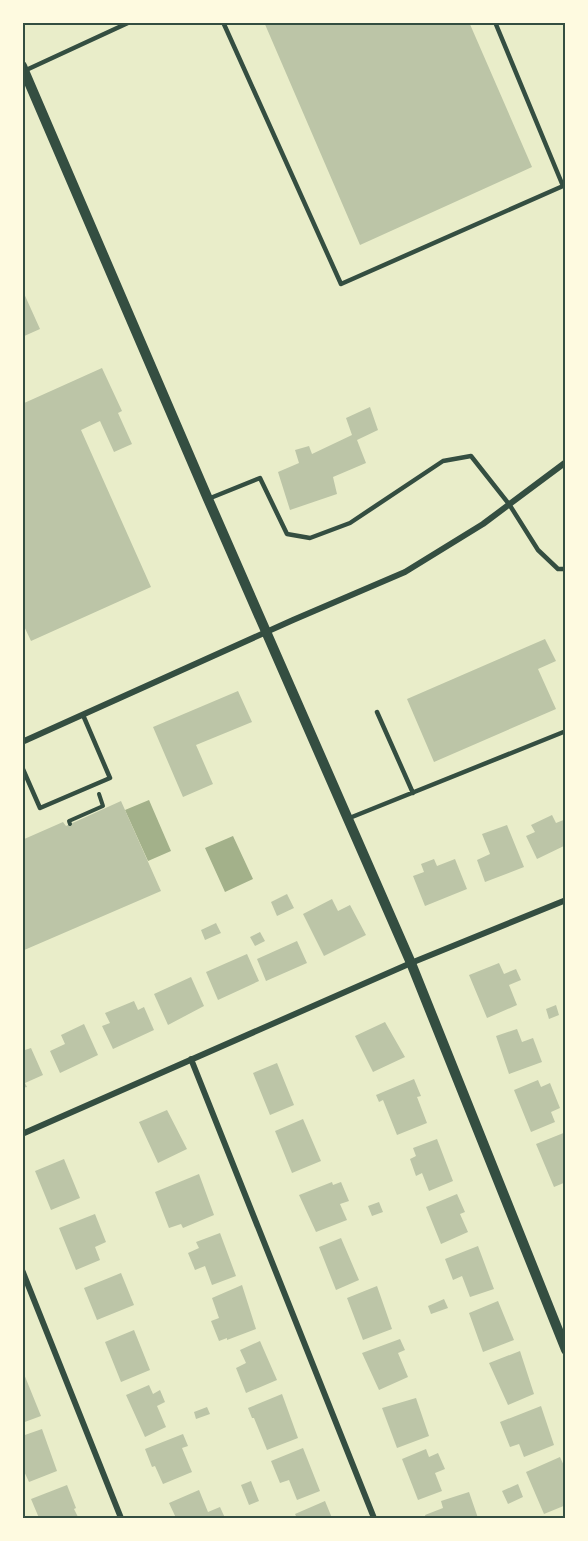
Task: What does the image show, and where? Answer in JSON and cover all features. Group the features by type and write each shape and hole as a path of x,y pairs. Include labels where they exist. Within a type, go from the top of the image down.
{"street":[{"path":"23,69 411,963 566,1350"},
{"path":"22,742 405,572 483,524 566,462"},
{"path":"22,1134 411,963 566,900"},
{"path":"191,1059 374,1518"},
{"path":"22,1270 121,1518"}],"lane":[{"path":"23,69 130,22"},
{"path":"223,22 341,284 563,186 495,22"},
{"path":"208,499 260,478 287,534 310,538 350,523 443,461 471,456 509,504 538,550 558,569 566,569"},
{"path":"377,712 412,793"},
{"path":"22,767 40,808 110,778 83,715"},
{"path":"347,819 566,731"}],"path":[{"path":"70,824 69,821 103,806 95,785"}],"shaded area":[{"path":"149,800 171,851 148,861 125,810"},
{"path":"233,836 253,879 225,892 205,848"}],"building":[{"path":"264,22 469,22 532,167 360,245"},
{"path":"22,289 40,329 22,337"},
{"path":"102,368 122,411 118,413 132,444 114,452 100,421 81,430 151,587 31,641 22,622 22,404"},
{"path":"370,407 378,430 357,440 366,463 333,477 337,494 290,510 278,472 299,463 295,450 309,446 312,454 352,435 346,418"},
{"path":"545,639 556,661 538,669 556,709 434,762 407,699"},
{"path":"238,691 252,722 196,745 213,784 183,797 153,727"},
{"path":"121,801 161,891 22,951 22,840 63,822 66,826"},
{"path":"552,815 556,823 566,819 566,845 537,859 526,836 535,832 531,825"},
{"path":"507,825 524,867 485,882 477,860 490,854 482,834"},
{"path":"434,859 437,866 455,859 467,889 425,906 413,876 424,872 421,864"},
{"path":"287,894 294,908 277,916 271,902"},
{"path":"332,899 338,911 350,905 366,935 324,956 303,914"},
{"path":"216,923 221,933 205,940 201,930"},
{"path":"260,932 265,941 255,946 250,937"},
{"path":"297,941 307,963 266,981 257,959"},
{"path":"247,954 259,981 218,1000 206,972"},
{"path":"499,963 504,974 516,969 521,980 509,985 517,1005 487,1018 469,975"},
{"path":"191,977 204,1006 168,1025 154,994"},
{"path":"134,1001 138,1010 144,1007 154,1030 113,1049 102,1026 110,1023 105,1013"},
{"path":"556,1005 559,1015 549,1019 546,1009"},
{"path":"385,1022 405,1057 373,1072 355,1036"},
{"path":"84,1024 98,1055 60,1073 50,1051 65,1044 61,1035"},
{"path":"517,1029 522,1042 533,1038 542,1062 509,1074 496,1036"},
{"path":"31,1048 43,1075 25,1083 27,1087 22,1088 22,1051"},
{"path":"277,1063 294,1105 270,1115 253,1073"},
{"path":"414,1079 421,1096 417,1097 427,1123 397,1135 383,1100 379,1102 376,1095"},
{"path":"538,1080 541,1087 550,1083 560,1108 551,1112 555,1122 531,1132 514,1090"},
{"path":"167,1110 187,1149 158,1163 139,1122"},
{"path":"303,1119 321,1161 292,1173 275,1131"},
{"path":"566,1132 566,1182 554,1187 536,1144"},
{"path":"437,1139 453,1181 429,1191 422,1173 416,1176 410,1159 416,1156 413,1148"},
{"path":"64,1159 80,1198 51,1210 35,1171"},
{"path":"199,1174 214,1215 183,1228 181,1224 169,1228 155,1192"},
{"path":"332,1182 333,1185 341,1182 349,1201 340,1204 347,1220 316,1232 299,1195"},
{"path":"457,1194 465,1212 460,1214 468,1232 441,1244 426,1207"},
{"path":"379,1202 383,1212 372,1216 368,1206"},
{"path":"95,1214 106,1242 95,1247 100,1260 76,1270 59,1228"},
{"path":"220,1233 236,1276 212,1285 205,1266 195,1270 188,1253 199,1248 196,1242"},
{"path":"341,1238 359,1280 336,1290 319,1247"},
{"path":"478,1246 494,1289 470,1297 462,1276 453,1280 445,1259"},
{"path":"121,1273 134,1305 97,1320 84,1288"},
{"path":"242,1285 256,1329 219,1341 211,1321 219,1318 212,1298"},
{"path":"377,1286 392,1329 363,1340 347,1298"},
{"path":"444,1299 448,1308 431,1314 428,1306"},
{"path":"498,1301 514,1340 483,1352 469,1313"},
{"path":"134,1330 150,1370 121,1382 105,1342"},
{"path":"400,1339 405,1350 398,1353 408,1377 379,1390 362,1353"},
{"path":"260,1341 277,1380 246,1393 236,1368 246,1363 240,1350"},
{"path":"520,1351 534,1394 508,1405 489,1363"},
{"path":"24,1374 41,1416 22,1423 22,1375"},
{"path":"149,1385 153,1394 160,1390 165,1402 157,1406 166,1427 145,1437 126,1395"},
{"path":"282,1394 298,1438 267,1450 248,1408"},
{"path":"416,1398 429,1436 397,1448 382,1408"},
{"path":"541,1406 554,1445 524,1457 519,1444 510,1447 500,1422"},
{"path":"207,1407 210,1414 196,1419 194,1412"},
{"path":"42,1429 57,1471 29,1482 22,1467 22,1436"},
{"path":"183,1434 188,1446 182,1448 192,1472 163,1484 155,1466 152,1467 145,1449"},
{"path":"303,1448 320,1491 297,1500 289,1480 280,1483 271,1461"},
{"path":"426,1449 429,1457 438,1453 445,1469 435,1473 442,1491 418,1500 402,1459"},
{"path":"560,1457 566,1470 566,1505 544,1514 526,1472"},
{"path":"251,1481 259,1501 249,1505 241,1485"},
{"path":"518,1484 523,1497 508,1504 502,1491"},
{"path":"67,1485 78,1517 39,1518 31,1499"},
{"path":"199,1490 208,1512 220,1507 225,1518 176,1518 169,1503"},
{"path":"469,1492 478,1518 426,1518 425,1515 443,1508 441,1501"},
{"path":"325,1501 332,1518 297,1518 295,1514"}]}
